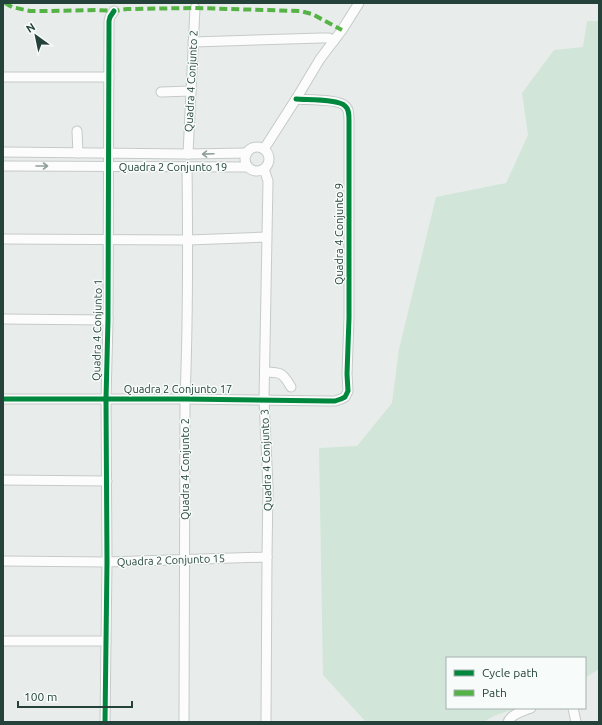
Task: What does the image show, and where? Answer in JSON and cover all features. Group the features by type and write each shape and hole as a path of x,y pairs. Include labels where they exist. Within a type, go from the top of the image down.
{"street":[{"path":"264,149 320,59 334,41 359,3"},
{"name":"Quadra 4 Conjunto 2","path":"188,154 195,8"},
{"name":"Quadra 4 Conjunto 1","path":"105,722 109,21 114,12"},
{"path":"193,42 322,38 329,38 334,41"},
{"path":"3,77 109,77"},
{"path":"161,92 191,91"},
{"name":"Quadra 4 Conjunto 9","path":"296,99 339,102 346,106 349,120 348,391 345,397 329,402"},
{"path":"78,131 78,153"},
{"path":"253,148 264,149 268,155 268,162 264,169 254,171 248,167 245,160 247,153 253,148"},
{"path":"3,152 188,154 247,153"},
{"name":"Quadra 2 Conjunto 19","path":"3,166 248,167"},
{"name":"Quadra 4 Conjunto 2","path":"184,722 185,399 187,357 188,240 187,167"},
{"name":"Quadra 4 Conjunto 3","path":"264,169 268,181 264,400 268,487 266,722"},
{"path":"3,239 188,240 266,237"},
{"path":"3,319 108,320"},
{"path":"265,372 273,372 286,377 291,387"},
{"name":"Quadra 2 Conjunto 17","path":"3,399 185,399 329,402"},
{"path":"3,480 107,481"},
{"name":"Quadra 2 Conjunto 15","path":"3,561 107,562 267,557"},
{"path":"3,641 106,641"},
{"path":"508,722 512,716 529,709"},
{"path":"573,709 576,722"}],"green space":[{"path":"587,21 599,21 599,669 586,677 586,657 446,657 446,709 515,709 496,715 483,722 366,722 323,675 319,448 357,446 392,403 399,349 436,197 506,183 528,135 522,93 554,50 583,47"}],"marked path":[{"path":"5,3 12,7 30,11 114,11 127,9 195,8 300,11 312,14 342,30"}],"cycle path":[{"path":"105,722 109,21 114,11"},
{"path":"3,399 335,401 345,397 348,391 347,374 349,318 348,112 345,106 337,102 296,99"}]}
